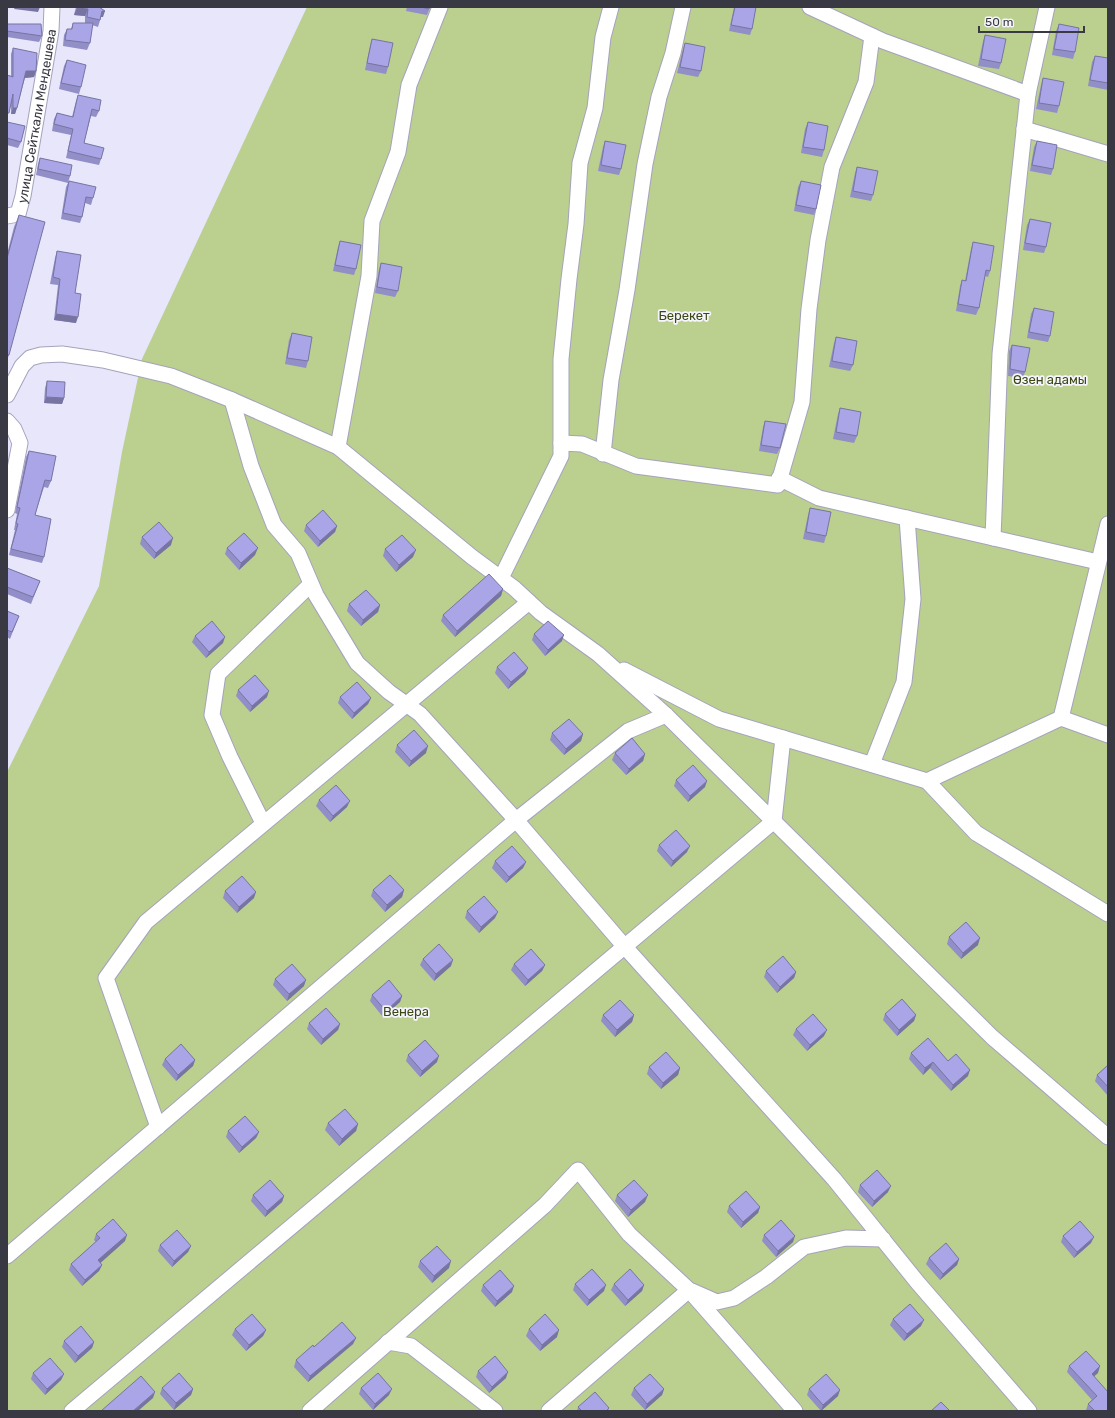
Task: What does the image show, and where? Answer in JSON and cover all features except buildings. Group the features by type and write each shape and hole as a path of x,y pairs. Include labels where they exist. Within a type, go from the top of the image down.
{"street":[{"name":"улица Сейткали Мендешева","path":"7,216 18,214 23,196 51,31 52,7"},
{"path":"338,447 369,276 372,221 398,152 409,85 440,7"},
{"path":"501,578 561,456 561,359 576,224 580,164 595,108 603,37 611,7"},
{"path":"603,454 611,380 627,290 644,164 659,97 673,53 684,7"},
{"path":"810,7 872,36 970,74 1028,94"},
{"path":"993,538 1000,354 1028,94 1047,7"},
{"path":"778,482 802,402 809,309 818,240 832,167 866,82 872,36"},
{"path":"1024,129 1108,154"},
{"path":"7,395 22,366 30,358 41,355 62,354 103,360 171,376 232,400 338,447 472,558 501,578 541,613 606,661 666,715 992,1037 1108,1137"},
{"path":"232,400 251,466 274,525 298,553 316,595 357,663 389,692 420,714 516,820 624,947 834,1178 918,1283 1029,1411"},
{"path":"7,421 14,429 20,443 7,510"},
{"path":"561,443 582,444 603,454 636,466 778,482 819,498 1098,562"},
{"path":"872,764 904,682 913,599 907,518"},
{"path":"1061,718 1108,524"},
{"path":"263,823 230,757 212,715 218,674 311,584"},
{"path":"158,1127 106,978 146,922 529,602"},
{"path":"606,661 719,718 927,781 976,833 1108,914"},
{"path":"7,1256 516,820 628,731 666,715"},
{"path":"927,781 1061,718 1108,735"},
{"path":"72,1411 774,821 783,738"},
{"path":"310,1411 545,1205 578,1170 629,1234 689,1290 790,1409"},
{"path":"689,1290 717,1302 734,1298 766,1277 804,1247 846,1238 883,1239"},
{"path":"549,1411 689,1290"},
{"path":"388,1342 411,1346 495,1411"}],"green space":[{"path":"307,7 1108,7 1108,1411 7,1411 7,772 99,586 122,452 142,359"}],"park label":[{"name":"Берекет","path":"684,315"},
{"name":"Өзен адамы","path":"1050,379"},
{"name":"Венера","path":"406,1011"}]}
